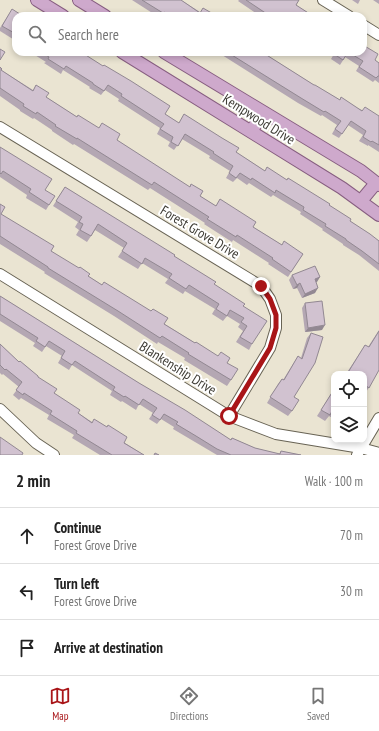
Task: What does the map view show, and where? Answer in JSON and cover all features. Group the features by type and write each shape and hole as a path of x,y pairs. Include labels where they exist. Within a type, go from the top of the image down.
{"main road":[{"path":"37,0 56,12"},
{"path":"79,0 98,12"},
{"name":"Kempwood Drive","path":"138,56 251,131 342,188 379,215"},
{"name":"Kempwood Drive","path":"171,56 360,171 378,184"},
{"path":"251,131 264,113"},
{"path":"361,202 378,184"}],"street":[{"path":"323,0 342,12"},
{"path":"367,28 379,35"},
{"name":"Forest Grove Drive","path":"0,127 261,286 270,299 276,315 276,328 270,348 229,416"},
{"name":"Blankenship Drive","path":"0,274 229,416 276,434 359,451 379,453"},
{"path":"0,409 36,443 54,455"},
{"path":"359,451 379,418"}],"building":[{"path":"142,0 181,0 199,12 164,12 161,12"},
{"path":"246,0 299,0 296,5 307,12 264,12"},
{"path":"203,8 210,12 201,12"},
{"path":"12,9 17,12 12,12 12,32 2,26"},
{"path":"367,47 378,54 375,60 379,63 379,76 376,78 359,67 363,61 355,56 367,56"},
{"path":"0,49 5,52 0,60"},
{"path":"47,56 87,56 131,81 170,106 165,114 179,123 184,114 239,148 236,152 265,171 267,167 330,204 329,205 351,219 350,221 379,241 379,264 346,239 325,226 326,224 303,210 304,207 276,190 275,193 252,178 251,180 240,173 236,178 229,173 233,166 185,134 178,146 171,142 173,137 160,129 164,124 121,96 122,94 108,85 104,91 66,66 64,69 48,59 49,57"},
{"path":"233,56 268,56 340,100 341,97 362,111 365,107 379,116 379,145 363,137 366,131 351,121 342,134 335,129 341,121 325,111 324,112"},
{"path":"337,56 346,56 343,60"},
{"path":"0,67 2,69 1,70 33,91 36,85 49,93 46,97 77,117 78,115 99,128 102,123 120,134 117,140 190,187 191,184 203,191 200,196 216,206 220,199 256,222 253,227 282,245 284,241 303,254 291,272 272,259 273,258 237,235 236,237 207,219 209,217 154,182 152,185 55,126 56,125 37,112 36,114 23,106 24,104 0,88"},
{"path":"0,147 52,179 45,190 55,196 49,205 29,192 31,189 3,171 1,174 0,173"},
{"path":"65,187 216,282 214,284 245,304 243,306 267,321 252,344 240,337 247,326 241,322 244,318 230,310 227,316 216,309 219,304 189,285 186,289 169,278 172,274 145,258 142,264 122,251 127,243 98,224 91,236 80,230 83,224 79,222 82,217 56,201"},
{"path":"0,204 5,207 1,214 54,246 51,251 79,268 80,267 90,274 88,276 102,285 104,282 151,311 153,309 168,318 164,324 195,343 196,342 218,356 221,352 230,358 227,363 238,369 231,380 162,336 160,338 0,236"},
{"path":"315,266 320,277 315,279 318,288 305,294 300,283 297,285 292,275"},
{"path":"0,296 231,440 232,438 255,448 280,454 281,451 301,455 231,455 217,449 176,424 178,422 164,414 160,420 152,415 157,408 143,399 139,405 125,396 124,397 113,390 115,387 75,361 72,365 61,358 65,351 49,341 45,347 36,341 38,338 0,314"},
{"path":"322,301 325,325 308,328 305,303"},
{"path":"379,331 379,370 369,388 367,386 367,371 349,371 365,345 369,347"},
{"path":"311,333 323,337 315,363 294,397 299,400 292,411 270,397 282,379 284,380 298,356 302,359"},
{"path":"0,344 38,377 57,389 54,393 80,410 78,413 92,423 94,419 107,427 108,425 127,437 124,443 144,455 112,455 76,433 77,431 50,414 52,411 24,393 23,395 16,390 22,382 0,365"},
{"path":"331,394 330,415 321,410"},
{"path":"0,437 23,453 22,455 0,455"}],"route":[{"path":"229,416 270,348 276,328 276,315 270,299 261,286"}]}
